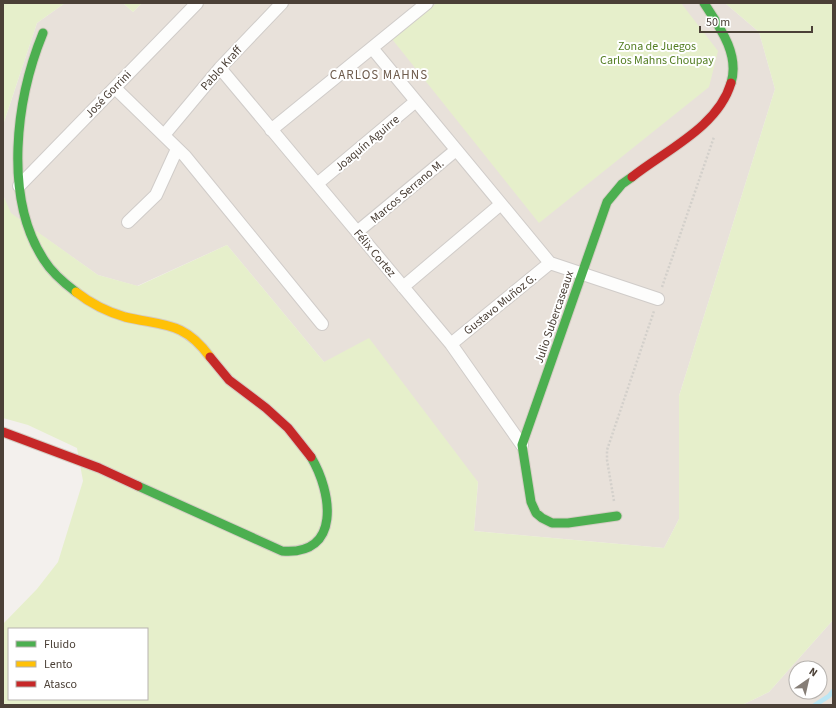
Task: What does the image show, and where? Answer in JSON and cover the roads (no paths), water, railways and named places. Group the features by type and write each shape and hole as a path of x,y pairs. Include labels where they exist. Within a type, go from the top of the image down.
{"street":[{"name":"José Gorrini","path":"19,186 197,3"},
{"name":"Pablo Kraff","path":"164,135 220,68 282,3"},
{"path":"271,130 427,3"},
{"name":"Julio Subercaseaux","path":"617,516 568,523 552,523 536,514 531,502 522,445 604,209 614,192 623,183 706,122 727,99 734,79 733,58 727,39 704,3"},
{"path":"3,432 29,440 106,471 282,551 297,553 308,549 316,542 325,525 328,506 321,477 307,452 294,435 278,419 228,378 211,355 194,337 164,323 116,314 105,310 81,295 60,279 43,259 30,237 23,215 19,186 19,148 23,102 30,66 43,33"},
{"path":"372,48 550,263 658,299"},
{"name":"Félix Cortez","path":"220,68 451,344 522,445"},
{"path":"114,88 164,135 207,182 322,324"},
{"name":"Joaquín Aguirre","path":"317,184 416,102"},
{"path":"128,222 156,195 177,149"},
{"name":"Marcos Serrano M.","path":"357,232 456,150"},
{"path":"403,287 501,204"},
{"name":"Gustavo Muñoz G.","path":"451,344 550,263"}],"waterway":[{"path":"815,705 829,696 833,691"}],"district":[{"name":"CARLOS MAHNS","path":"379,74"}],"park label":[{"name":"Zona de Juegos Carlos Mahns Choupay","path":"657,53"}]}
